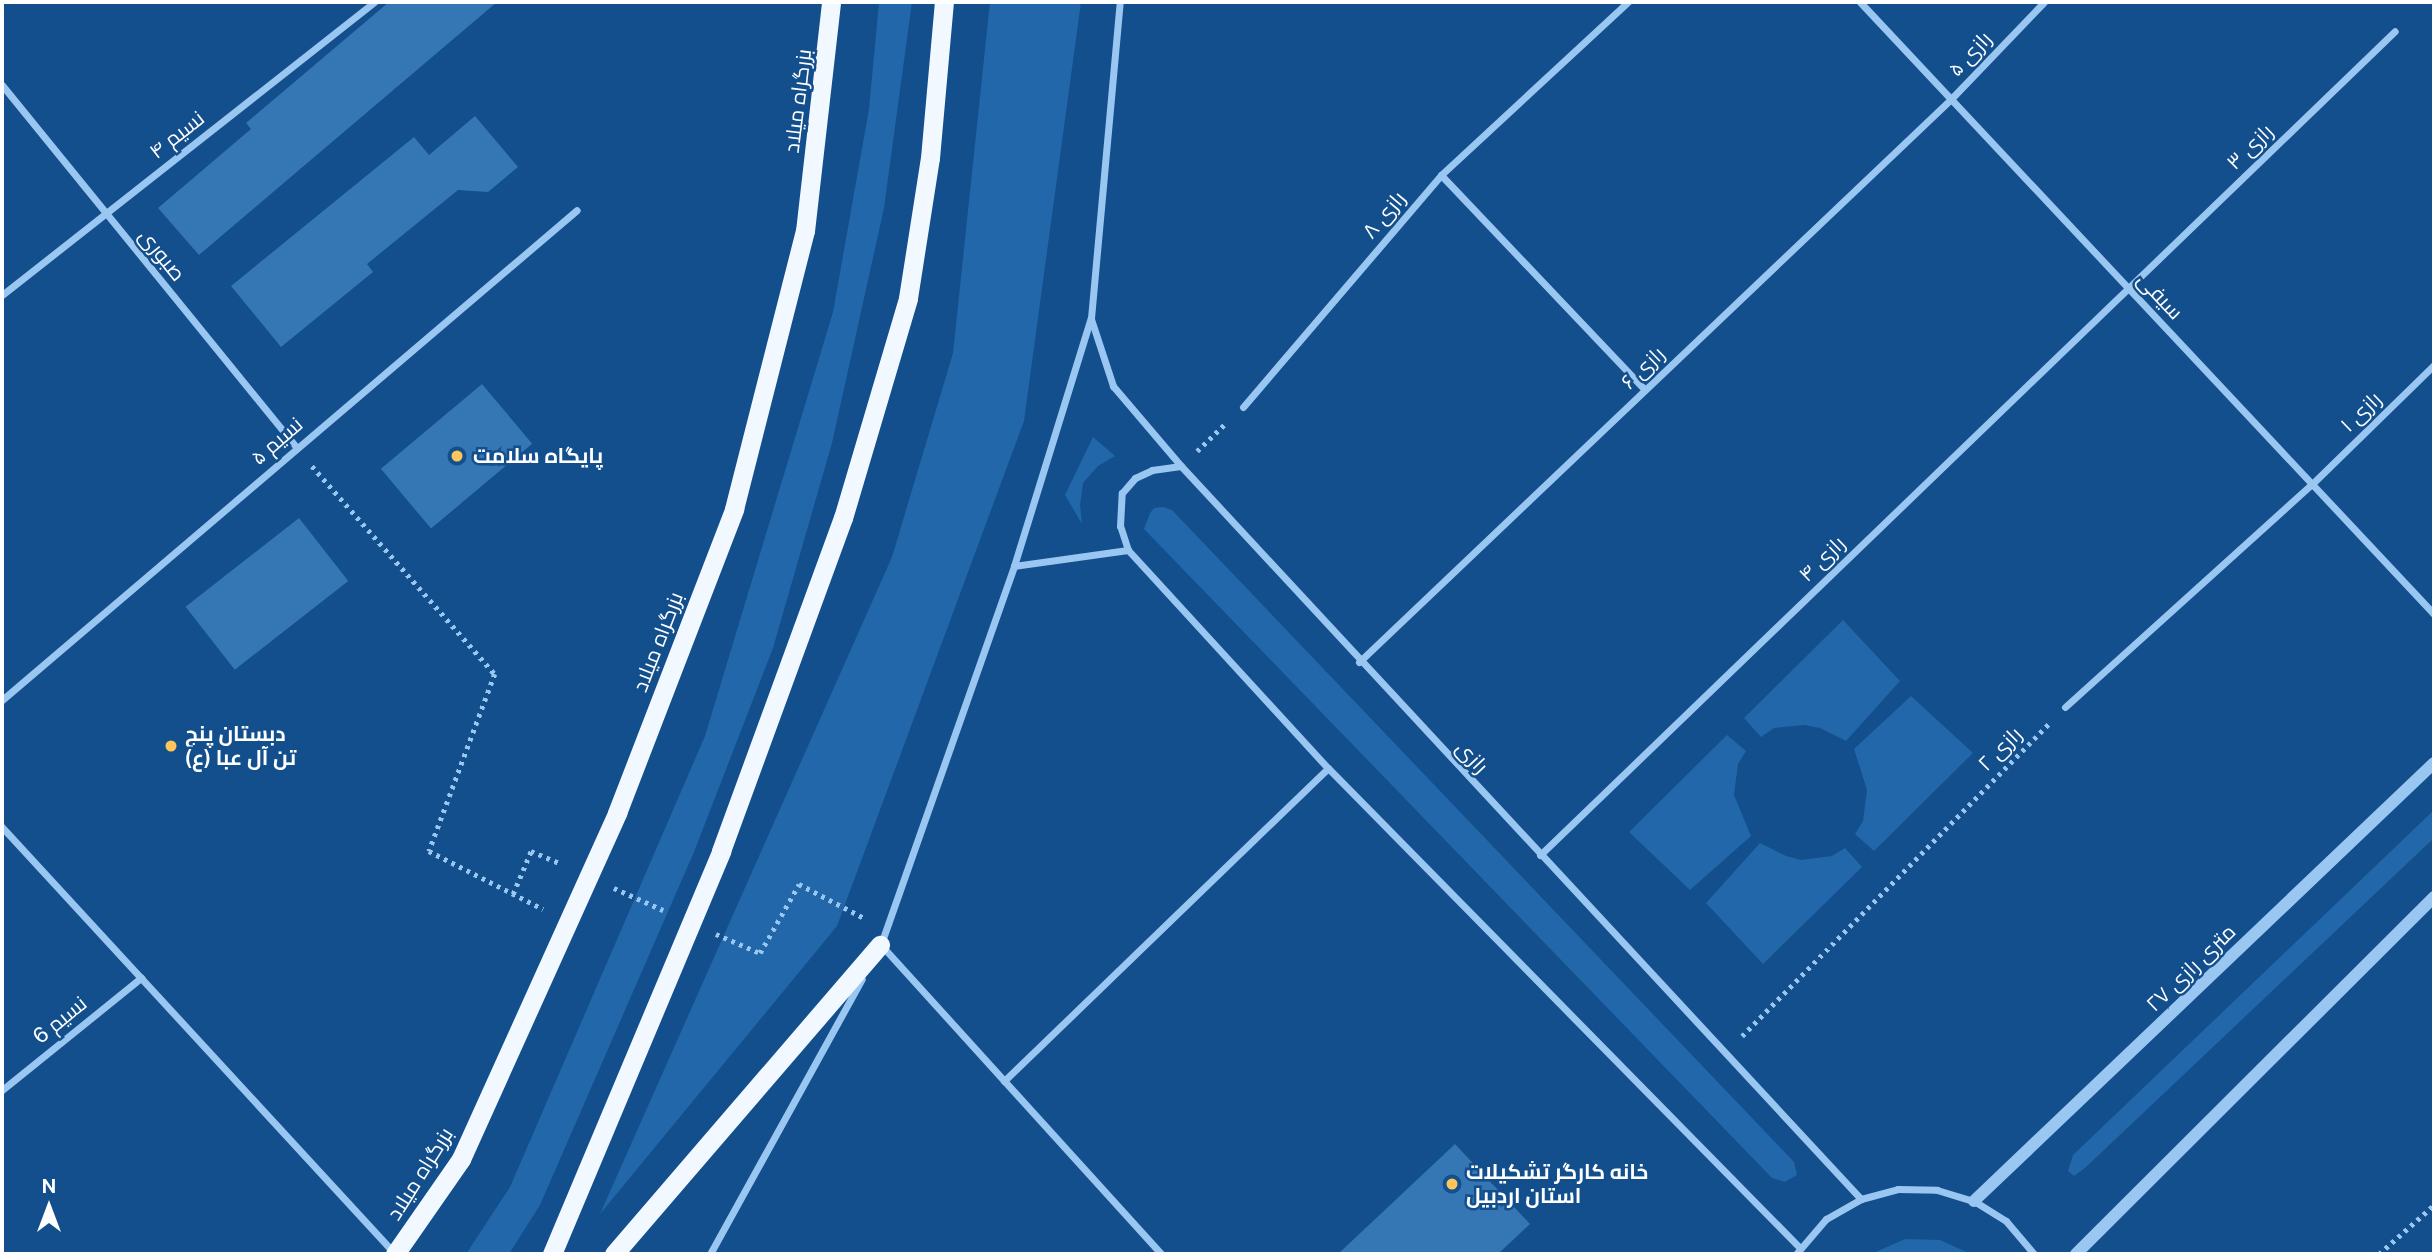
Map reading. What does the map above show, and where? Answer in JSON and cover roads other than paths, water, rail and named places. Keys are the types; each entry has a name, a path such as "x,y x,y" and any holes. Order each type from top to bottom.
{"highway":[{"name":"بزرگراه میلاد","path":"395,1254 461,1159 617,813 734,509 805,231 831,2"},
{"path":"552,1254 720,851 843,518 908,298 930,158 944,2"},
{"path":"614,1254 883,937"}],"street":[{"name":"نسیم ۴","path":"2,295 374,2"},
{"path":"710,1254 883,937 1014,566 1091,318 1119,2"},
{"name":"رازی ۸","path":"1243,407 1441,174 1628,2"},
{"name":"سیفی","path":"1860,2 2434,614"},
{"name":"رازی ۵","path":"1951,99 2044,2"},
{"name":"رازی ۳","path":"2128,288 2395,31"},
{"name":"صبوری","path":"2,85 296,447"},
{"name":"رازی ۶","path":"1359,662 1951,99"},
{"path":"1441,174 1645,390"},
{"name":"نسیم ۵","path":"2,700 577,210"},
{"name":"رازی ۴","path":"1540,855 2128,288"},
{"name":"رازی","path":"1091,318 1112,386 1181,466 1359,662 1861,1199"},
{"name":"رازی ۱","path":"2312,484 2434,365"},
{"path":"1181,466 1152,470 1135,478 1122,493 1120,526 1128,550 1328,768 1797,1251 1826,1219 1861,1199 1898,1189 1937,1189 1974,1201 2006,1221 2034,1254"},
{"path":"2065,707 2312,484"},
{"path":"1014,566 1128,550"},
{"name":"۲۷ متری رازی","path":"1974,1201 2434,763"},
{"path":"1004,1081 1328,768"},
{"path":"2,827 395,1254"},
{"path":"2076,1254 2434,897"},
{"path":"883,937 1004,1081 1161,1254"},
{"name":"نسیم 6","path":"2,1090 141,978"}],"place":[{"name":"پایگاه سلامت","path":"457,456"},
{"name":"دبستان پنج تن آل عبا (ع)","path":"171,746"},
{"name":"خانه کارگر تشکیلات استان اردبیل","path":"1452,1184"}]}
